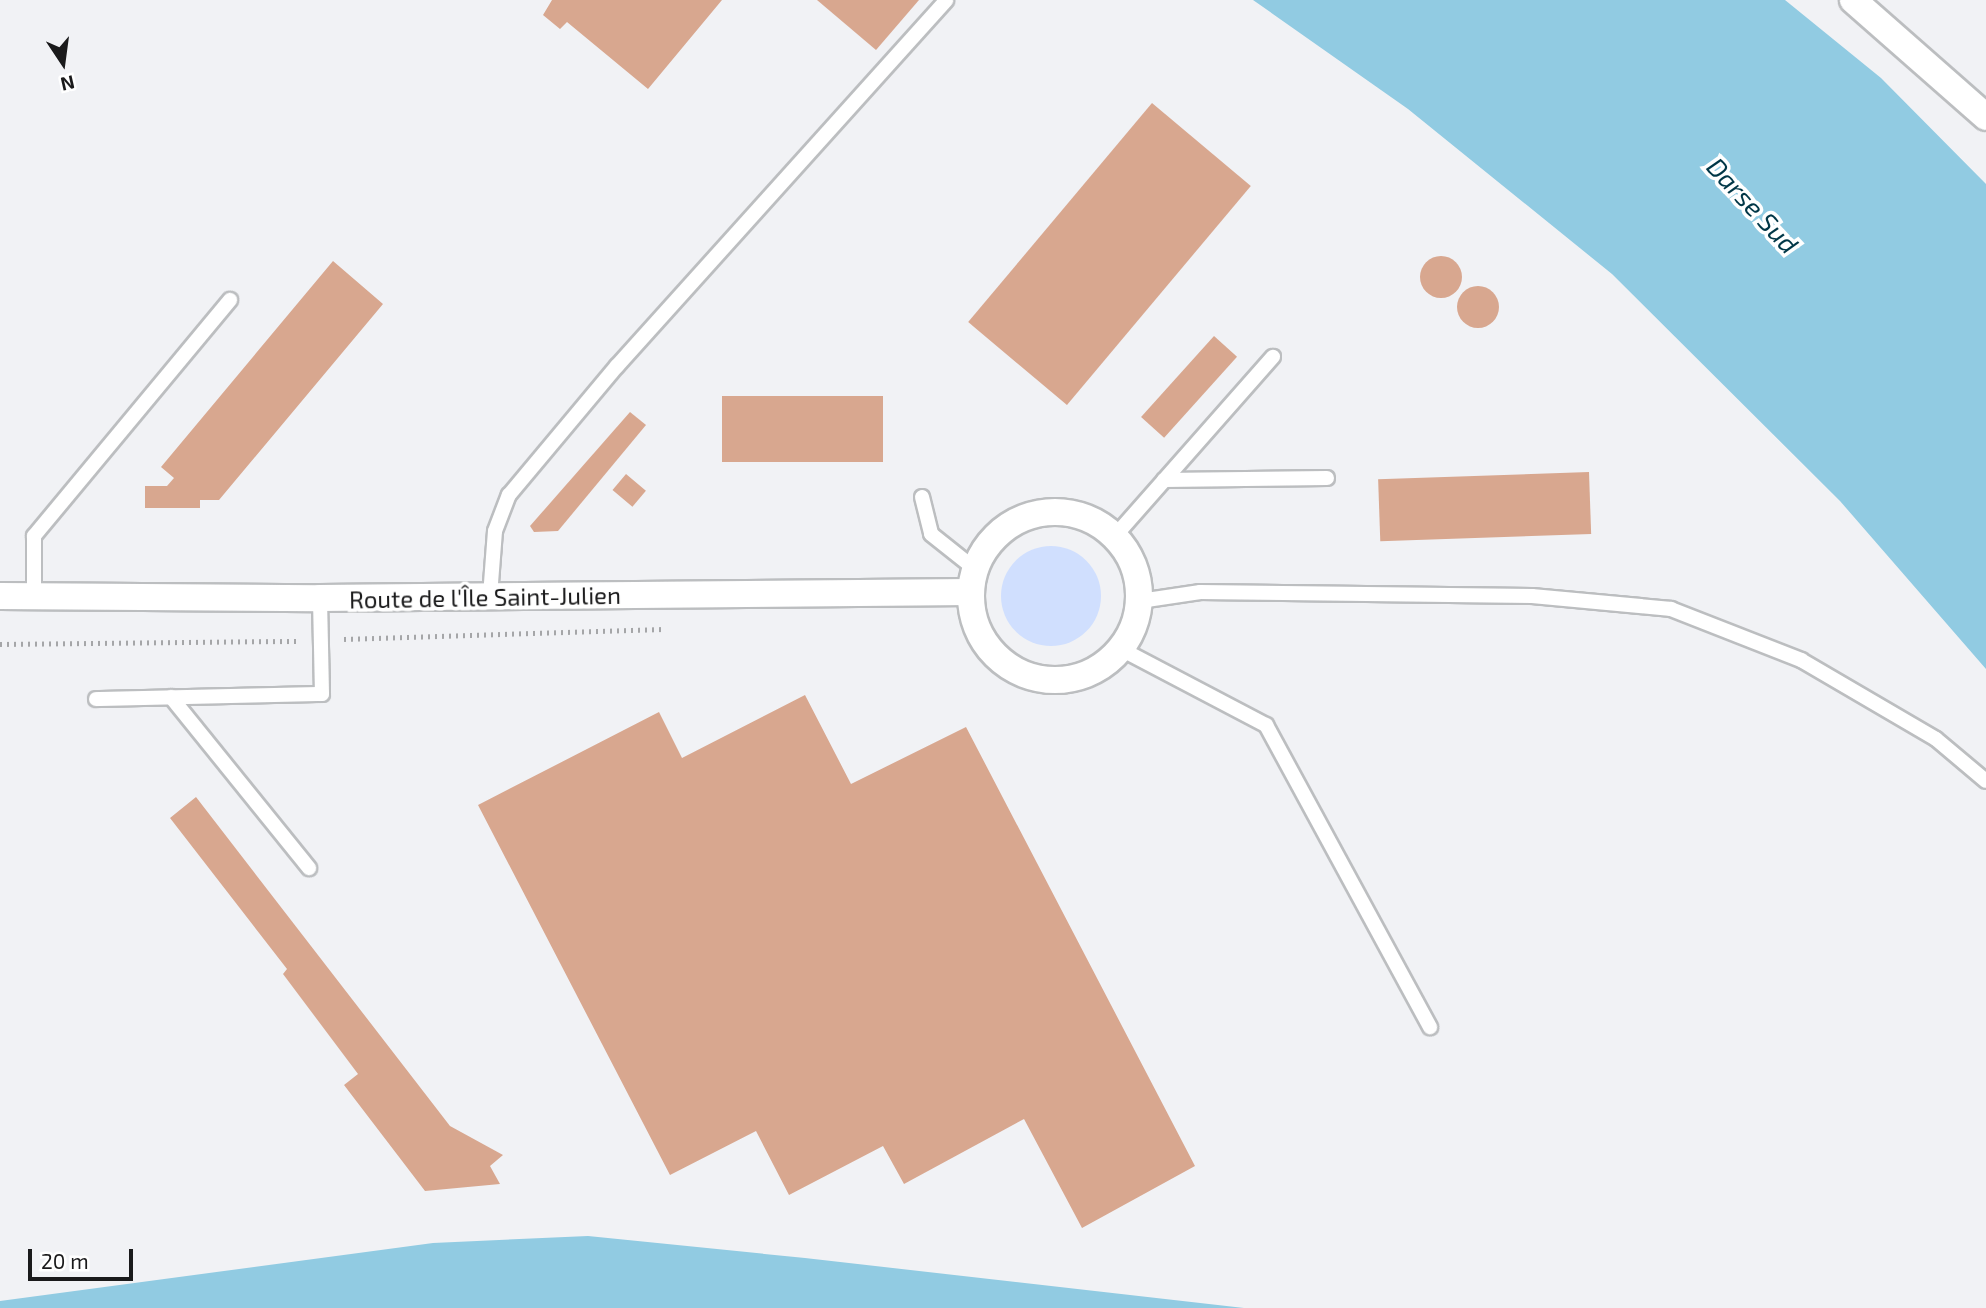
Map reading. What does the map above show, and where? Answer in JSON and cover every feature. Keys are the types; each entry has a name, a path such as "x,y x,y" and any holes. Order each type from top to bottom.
{"street":[{"path":"1853,0 1986,117"},
{"path":"1064,512 1092,520 1115,536 1129,554 1140,601 1135,626 1121,649 1102,667 1077,678 1051,681 1025,676 1002,662 984,643 973,618 972,581 988,544 1009,525 1035,513 1064,512"},
{"name":"Route de l'Île Saint-Julien","path":"0,596 490,596 972,581"}],"lane":[{"path":"490,596 495,531 509,495 617,366 946,0"},
{"path":"34,595 34,536 230,300"},
{"path":"1115,536 1273,357"},
{"path":"1164,480 1327,478"},
{"path":"922,497 931,534 972,581"},
{"path":"1140,601 1200,592 1532,596 1671,609 1801,660 1936,739 1986,781"},
{"path":"96,699 322,694 320,598"},
{"path":"1121,649 1266,725 1430,1027"},
{"path":"171,698 309,868"}],"path":[{"path":"0,644 321,640 668,629"}],"shaded area":[{"path":"1051,546 1070,549 1087,560 1098,577 1101,596 1098,615 1087,632 1070,643 1051,646 1032,643 1015,632 1004,615 1001,596 1004,577 1015,560 1032,549"}],"water":[{"name":"Darse Sud","path":"1253,0 1785,0 1881,78 1986,184 1986,669 1840,501 1612,274 1408,109"},
{"path":"588,1236 1244,1308 0,1308 0,1301 433,1243"}],"building":[{"path":"552,0 722,0 648,89 567,22 560,29 543,15"},
{"path":"817,0 919,0 876,50"},
{"path":"1152,103 1251,186 1067,405 968,322"},
{"path":"1441,256 1456,262 1462,277 1456,292 1441,298 1426,292 1420,277 1426,262"},
{"path":"333,261 383,304 219,500 200,500 200,508 145,508 145,486 167,486 174,478 161,467"},
{"path":"1478,286 1493,292 1499,307 1493,322 1478,328 1463,322 1457,307 1463,292"},
{"path":"1214,336 1237,357 1164,438 1141,417"},
{"path":"722,396 883,396 883,462 722,462"},
{"path":"630,412 646,425 558,531 534,532 530,526"},
{"path":"1589,472 1591,534 1380,541 1378,479"},
{"path":"626,474 646,491 632,507 613,490"},
{"path":"805,695 851,784 966,727 1195,1166 1082,1228 1024,1119 904,1184 883,1146 789,1195 756,1131 670,1175 478,805 659,712 682,758"},
{"path":"196,797 450,1126 503,1155 490,1166 500,1184 425,1191 344,1085 358,1074 283,974 287,969 170,818"}]}
